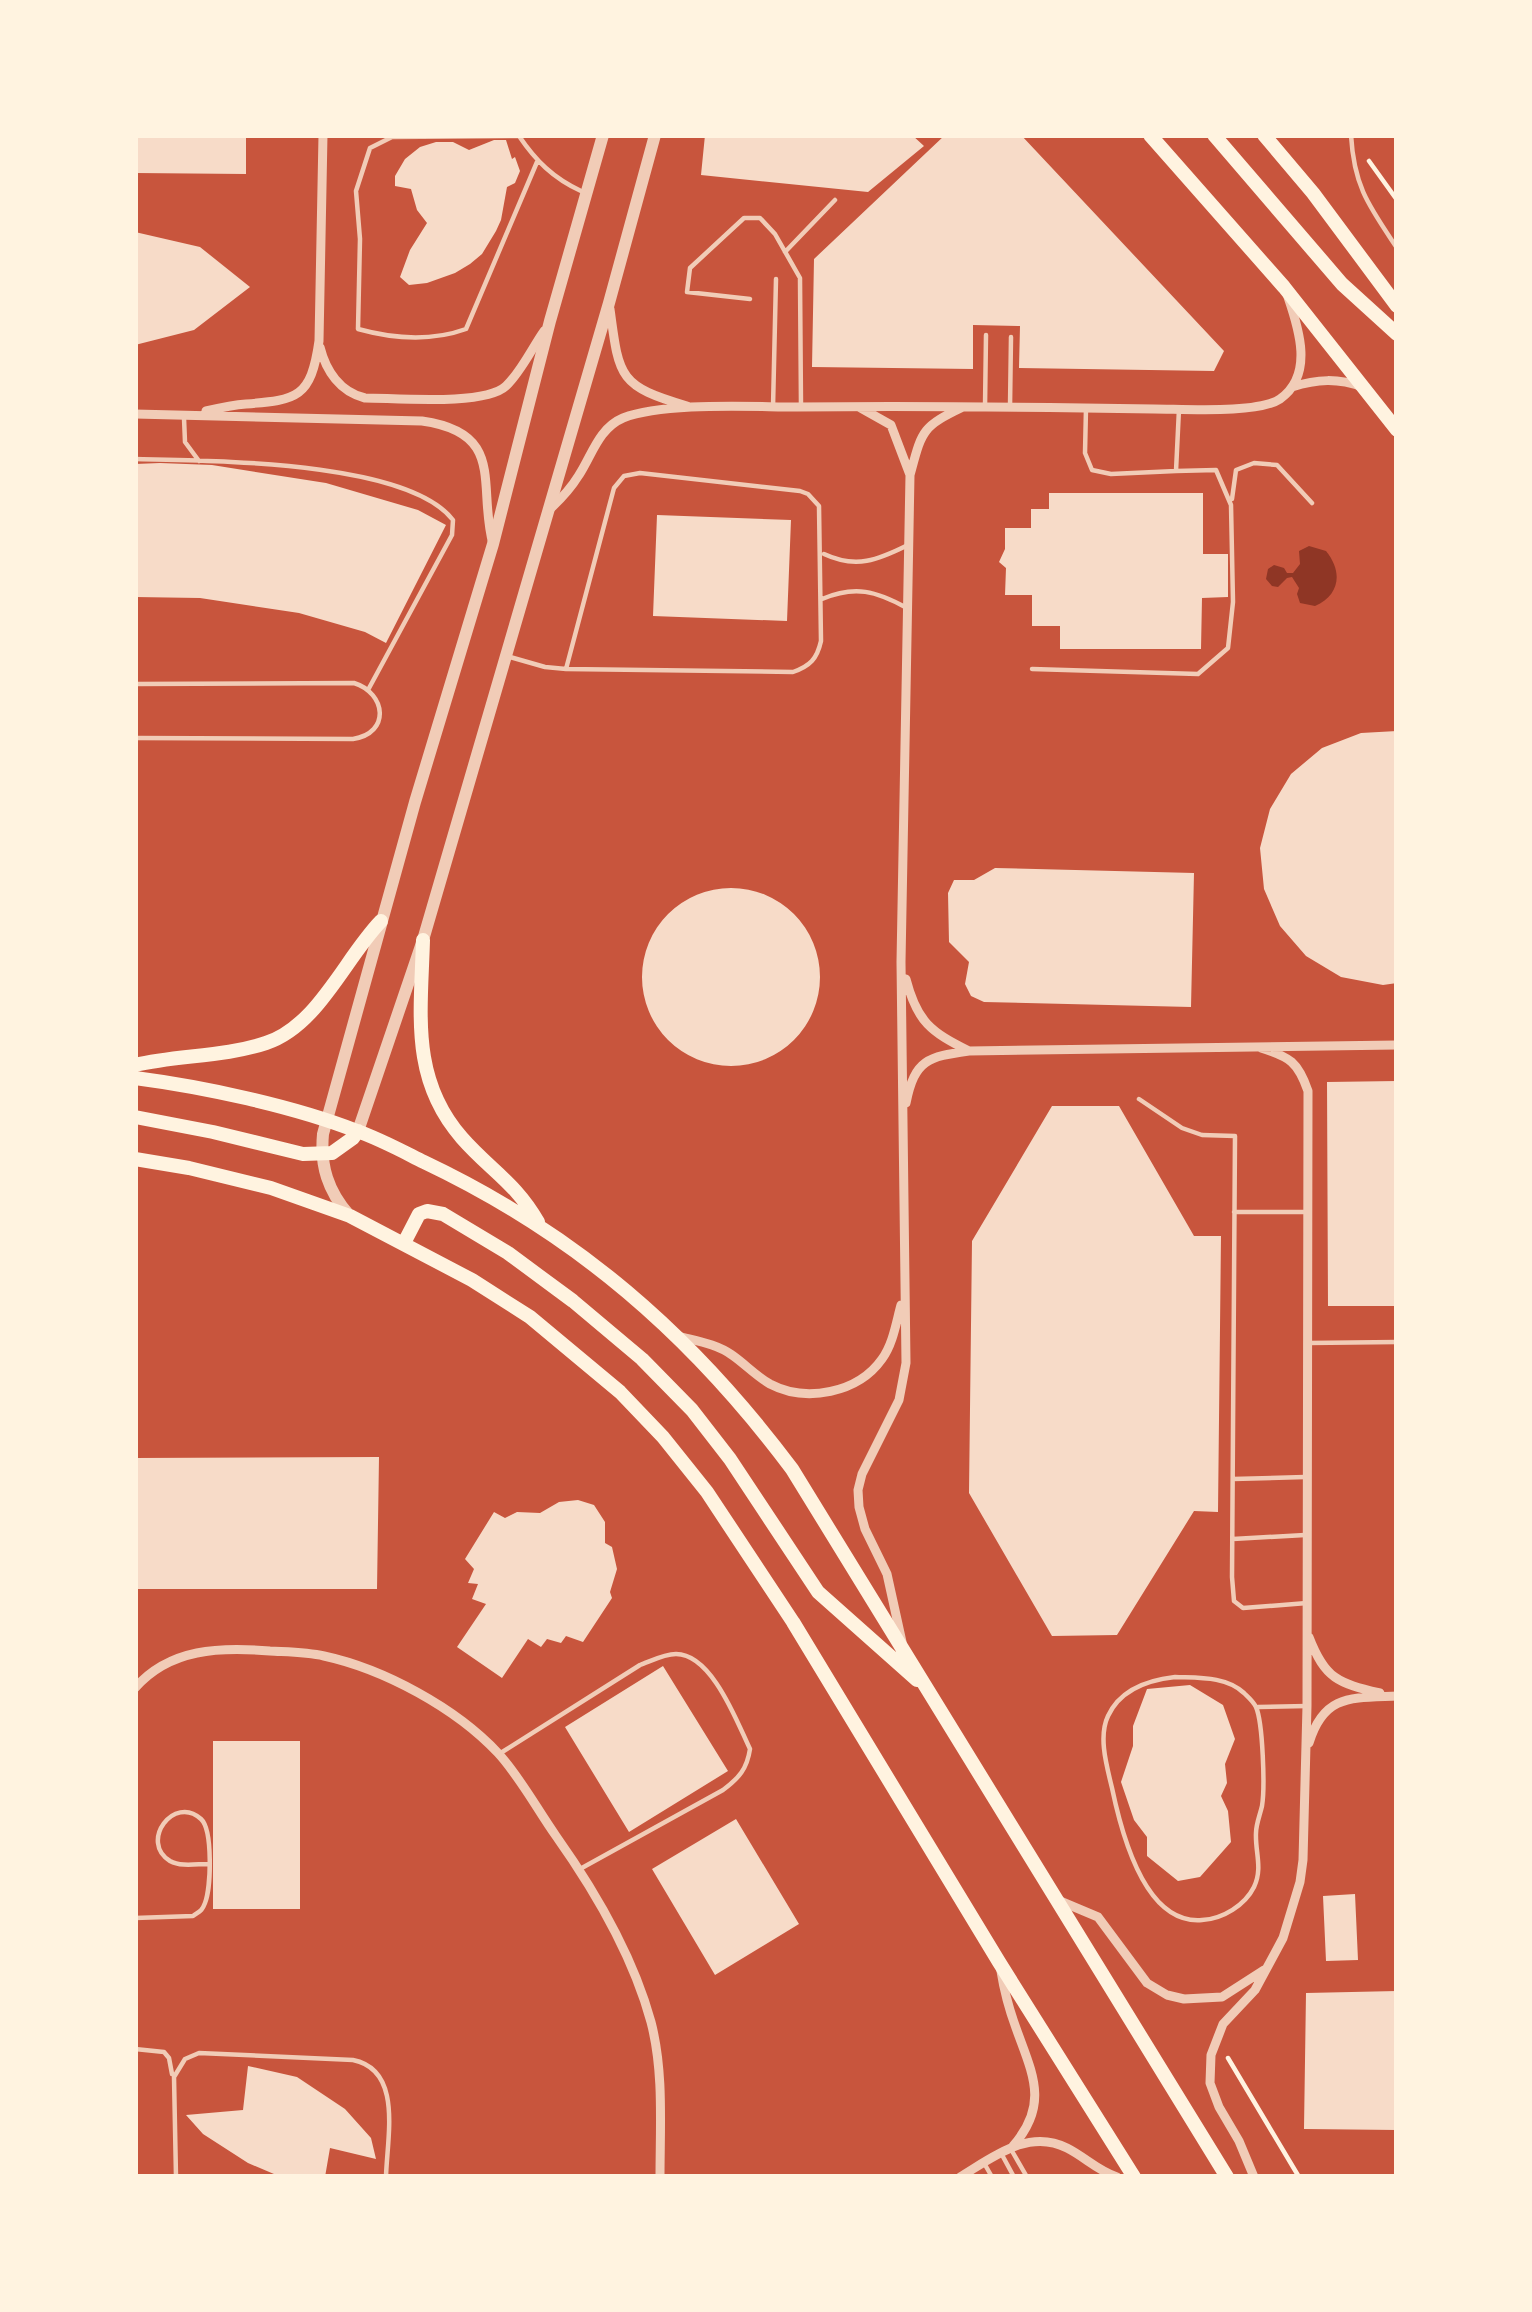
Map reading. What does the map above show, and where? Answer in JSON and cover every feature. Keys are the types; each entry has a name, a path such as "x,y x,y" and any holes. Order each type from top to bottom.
{"main road":[{"path":"1150,135 1284,286 1397,430"},
{"path":"1214,135 1342,284 1397,334"},
{"path":"1264,135 1397,306"},
{"path":"135,1066 231,1052 278,1038 310,1012 381,921"},
{"path":"424,940 420,1023 431,1092 464,1140 526,1201 540,1227"},
{"path":"135,1078 207,1090 326,1121 459,1178 593,1262 678,1336 792,1469 1227,2177"},
{"path":"135,1118 321,1155 341,1148 358,1131"},
{"path":"135,1159 271,1188 350,1216 472,1280 530,1317 620,1392 664,1437 707,1492 793,1622 1134,2177"},
{"path":"404,1243 418,1214 443,1214 508,1253 642,1359 692,1409 730,1459 818,1592 929,1691"}],"street":[{"path":"187,414 290,399 310,378 319,341 322,135"},
{"path":"350,1216 329,1186 321,1155 326,1121 493,544 603,135"},
{"path":"358,1131 424,940 655,135"},
{"path":"548,511 581,472 603,433 621,419 692,408 1266,406 1282,398 1300,371 1294,315 1284,286"},
{"path":"609,303 625,375 648,394 692,408"},
{"path":"319,341 332,375 353,395 473,398 508,385 550,321"},
{"path":"1292,387 1328,380 1364,388"},
{"path":"855,406 891,425 910,475"},
{"path":"904,1650 887,1574 865,1529 858,1490 899,1400 906,1363 901,962 910,475 926,428 963,406"},
{"path":"135,413 422,422 453,428 479,451 493,544"},
{"path":"901,962 919,1016 944,1039 969,1051"},
{"path":"902,1126 910,1085 923,1062 969,1051 1397,1045"},
{"path":"1255,2177 1210,2083 1211,2055 1223,2024 1269,1967 1300,1882 1307,1706 1308,1090 1300,1069 1289,1058 1261,1048"},
{"path":"678,1336 722,1349 783,1390 824,1393 859,1381 880,1361 904,1294"},
{"path":"1307,1632 1329,1674 1348,1686 1394,1696"},
{"path":"136,1684 159,1666 197,1652 249,1649 326,1657 377,1672 412,1690 462,1722 499,1754 580,1869 630,1967 650,2020 659,2065 660,2177"},
{"path":"1306,1754 1316,1720 1326,1708 1394,1696"},
{"path":"1058,1900 1098,1917 1147,1983 1167,1994 1184,1999 1222,1997 1269,1967"},
{"path":"999,1962 1035,2084 1031,2119 1008,2149"},
{"path":"960,2177 1008,2149 1034,2141 1069,2149 1118,2177"}],"lane":[{"path":"1351,135 1359,186 1397,248"},
{"path":"537,161 466,329 445,337 390,338 358,329 356,191 370,148 392,137 519,136 537,161 562,182 586,193"},
{"path":"785,252 835,200"},
{"path":"750,299 687,292 690,268 744,218 760,218 775,234 800,278 801,407"},
{"path":"772,407 776,279"},
{"path":"985,406 986,334"},
{"path":"1010,407 1011,337"},
{"path":"1086,408 1085,453 1092,470 1111,474 1216,470 1232,505"},
{"path":"1176,471 1179,409"},
{"path":"187,414 184,442 199,461"},
{"path":"135,460 339,471 444,508 453,520 452,536 368,690"},
{"path":"1032,669 1198,674 1228,648 1236,470 1254,463 1277,465 1312,503"},
{"path":"506,656 566,669 793,672 813,662 819,652 819,506 808,494 640,473 624,476 614,488 566,669"},
{"path":"821,553 864,563 908,545"},
{"path":"822,599 858,589 907,608"},
{"path":"135,684 354,683 368,690 377,704 378,726 363,738 135,738"},
{"path":"1139,1100 1202,1136 1235,1136 1234,1601 1243,1608 1307,1603"},
{"path":"1234,1212 1308,1212"},
{"path":"1308,1343 1397,1342"},
{"path":"1233,1479 1307,1477"},
{"path":"1232,1539 1307,1534"},
{"path":"499,1754 640,1665 659,1658 689,1656 716,1681 751,1748 740,1778 580,1869"},
{"path":"1256,1707 1264,1776 1254,1887 1231,1911 1200,1921 1184,1919 1167,1910 1149,1888 1123,1837 1106,1758 1109,1712 1130,1690 1155,1679 1175,1677 1228,1682 1256,1707 1307,1706"},
{"path":"135,1918 185,1918 200,1912 207,1896 209,1839 205,1823 191,1814 169,1817 158,1836 165,1856 178,1864 208,1864"},
{"path":"135,2049 164,2052 170,2060 176,2177"},
{"path":"173,2078 185,2059 199,2053 353,2060 369,2065 381,2075 387,2090 386,2177"},
{"path":"1008,2149 1015,2177"},
{"path":"1008,2149 1027,2177"},
{"path":"984,2163 992,2177"}],"path":[{"path":"1365,154 1397,200"},
{"path":"1216,2037 1299,2177"}],"shaded area":[{"path":"1309,546 1326,551 1337,575 1330,596 1315,606 1300,603 1292,577 1278,587 1266,579 1274,565 1293,573 1300,564 1299,551"}],"building":[{"path":"135,135 246,135 246,174 135,173"},
{"path":"705,135 912,135 924,146 868,192 701,175"},
{"path":"945,135 1021,135 1224,351 1214,371 1019,368 1020,326 973,325 973,369 812,367 814,259"},
{"path":"506,140 520,171 515,183 507,187 496,231 470,264 427,283 409,285 400,277 427,223 411,189 395,186 395,176 420,147 453,142 469,150"},
{"path":"135,232 200,247 250,287 194,330 135,345"},
{"path":"135,464 212,465 326,483 418,510 446,525 386,643 299,613 200,598 135,597"},
{"path":"1049,493 1203,493 1203,554 1228,554 1228,597 1202,598 1201,649 1060,649 1060,626 1032,626 1032,595 1005,595 1006,568 999,562 1005,549 1005,528 1031,528 1031,509 1049,509"},
{"path":"657,515 791,520 787,621 653,616"},
{"path":"1397,731 1397,983 1383,985 1341,977 1306,956 1280,926 1264,889 1260,848 1270,809 1291,774 1322,748 1361,733"},
{"path":"995,868 1194,873 1191,1007 984,1002 971,996 965,984 969,962 949,942 948,893 954,880 974,880"},
{"path":"731,888 765,895 794,914 813,943 820,977 813,1011 794,1040 765,1059 731,1066 697,1059 668,1040 649,1011 642,977 649,943 668,914 697,895"},
{"path":"1397,1081 1397,1306 1328,1306 1327,1082"},
{"path":"1052,1106 1119,1106 1194,1236 1221,1236 1218,1512 1194,1511 1117,1635 1052,1636 969,1493 972,1241"},
{"path":"379,1457 377,1589 135,1589 135,1458"},
{"path":"578,1500 594,1505 605,1522 605,1543 612,1547 617,1569 612,1598 583,1642 566,1636 561,1643 547,1639 541,1647 528,1639 502,1678 457,1647 486,1604 472,1599 478,1584 468,1583 474,1569 465,1559 494,1512 505,1518 517,1512 540,1513 559,1502"},
{"path":"663,1666 728,1771 629,1832 565,1727"},
{"path":"1190,1685 1223,1705 1235,1739 1225,1764 1227,1783 1221,1796 1228,1811 1231,1842 1200,1877 1178,1881 1147,1856 1147,1837 1134,1820 1121,1782 1147,1689"},
{"path":"213,1741 300,1741 300,1909 213,1909"},
{"path":"736,1819 799,1924 715,1975 652,1869"},
{"path":"1355,1894 1358,1960 1326,1961 1323,1896"},
{"path":"1397,1991 1397,2130 1304,2129 1306,1993"},
{"path":"248,2066 297,2077 345,2109 371,2138 376,2159 330,2148 325,2177 281,2177 248,2163 203,2134 186,2115 243,2110"}]}
